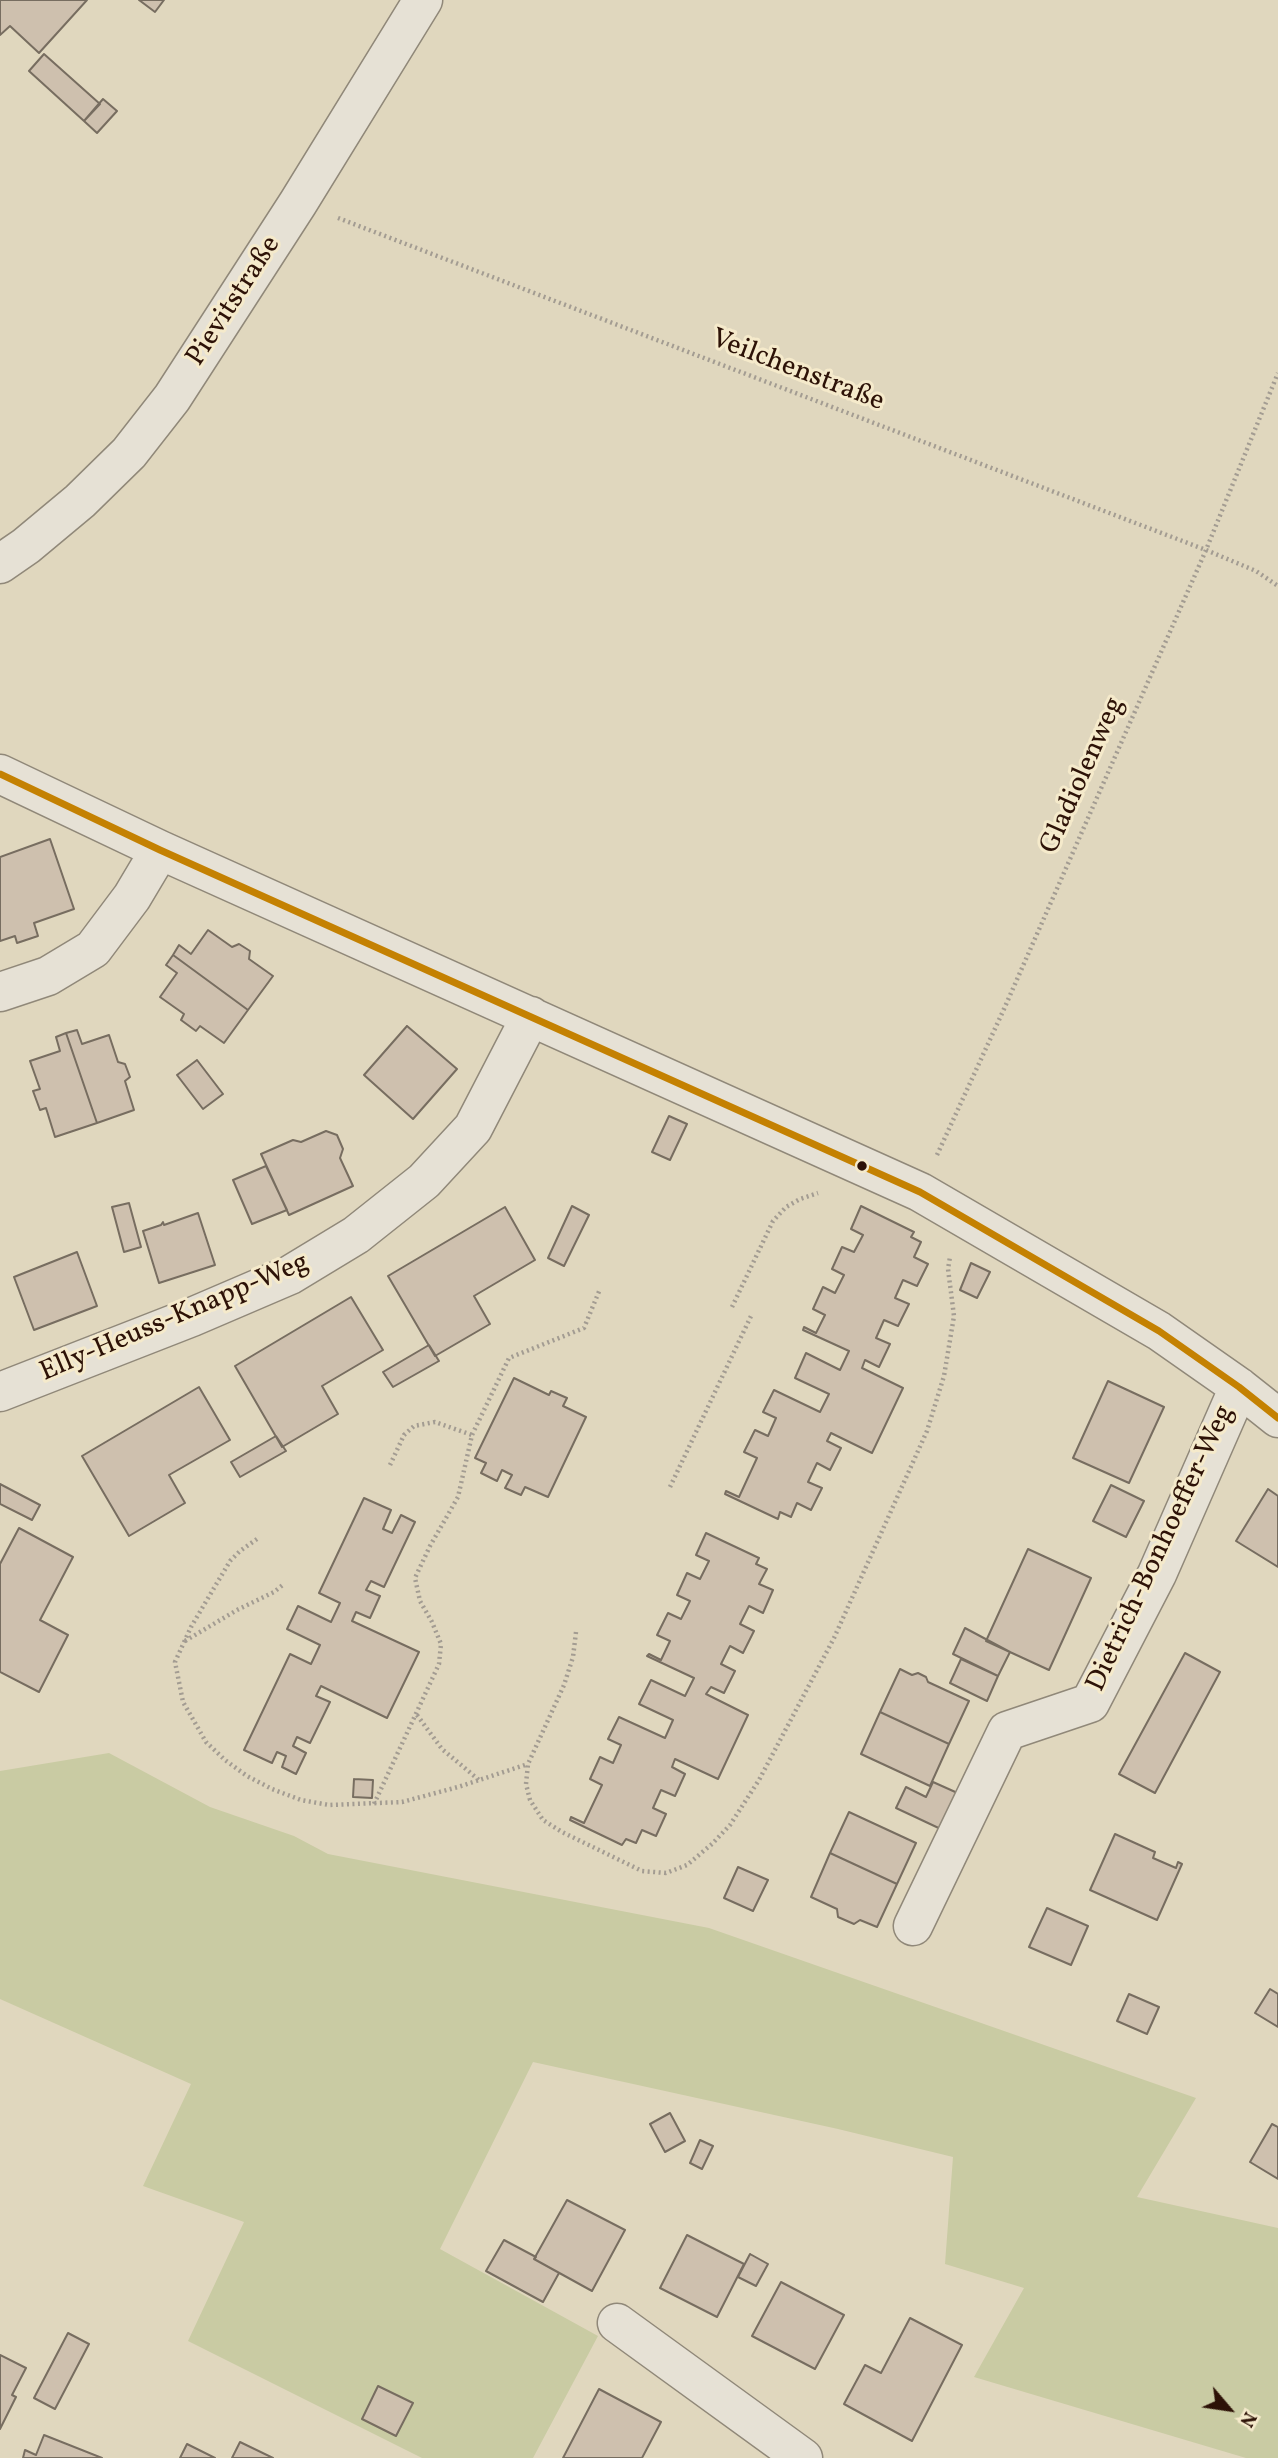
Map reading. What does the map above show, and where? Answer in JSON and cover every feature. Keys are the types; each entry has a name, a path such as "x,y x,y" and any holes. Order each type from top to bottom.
{"street":[{"name":"Pievitstraße","path":"0,564 26,547 80,501 129,453 172,398 298,203 423,0"},
{"path":"0,774 160,850 920,1192 1159,1331 1278,1418"},
{"path":"0,992 48,976 93,949 132,897 160,850"},
{"name":"Elly-Heuss-Knapp-Weg","path":"0,1392 192,1317 290,1275 356,1235 424,1181 473,1128 531,1016"},
{"name":"Dietrich-Bonhoeffer-Weg","path":"913,1926 1007,1731 1090,1703 1157,1574 1239,1387"},
{"path":"617,2323 803,2458"}],"path":[{"name":"Veilchenstraße","path":"298,203 1206,551 1256,571 1278,586"},
{"name":"Gladiolenweg","path":"920,1192 1004,1009 1206,551 1278,373"},
{"path":"732,1307 773,1221 786,1207 800,1199 816,1193 826,1193"},
{"path":"576,1632 573,1657 564,1685 528,1764 526,1784 530,1800 543,1820 642,1871 666,1873 687,1865 730,1825 759,1780 834,1638 928,1431 944,1376 954,1316 948,1269 950,1256"},
{"path":"374,1804 439,1664 441,1644 419,1601 415,1578 458,1497 472,1435 509,1359 584,1328 600,1289"},
{"path":"670,1487 751,1317"},
{"path":"390,1465 404,1435 414,1426 435,1422 472,1435"},
{"path":"257,1539 240,1550 230,1561 213,1587 174,1662 183,1702 206,1742 225,1760 272,1789 301,1800 329,1805 402,1802 528,1764"},
{"path":"184,1642 284,1584"},
{"path":"416,1715 442,1749 479,1780"}],"green space":[{"path":"109,1753 210,1807 294,1836 328,1854 709,1928 1196,2098 1137,2197 1278,2228 1278,2458 1246,2458 974,2377 1024,2288 945,2264 953,2157 533,2062 440,2249 598,2336 533,2458 422,2458 188,2341 244,2222 143,2186 191,2084 0,1999 0,1771"}],"building":[{"path":"0,0 87,0 39,53 10,26 0,35"},
{"path":"139,0 164,0 155,12"},
{"path":"44,54 100,104 84,121 29,71"},
{"path":"103,99 117,111 97,133 84,121"},
{"path":"50,839 74,909 34,923 38,936 17,943 15,936 0,941 0,857"},
{"path":"208,930 232,947 239,944 250,951 249,959 273,976 248,1010 173,955 179,945 191,954"},
{"path":"173,955 248,1010 224,1043 200,1026 196,1031 181,1020 184,1014 160,997 177,973 166,965"},
{"path":"407,1026 457,1069 413,1119 364,1075"},
{"path":"77,1030 82,1044 109,1035 118,1062 125,1064 130,1077 125,1081 134,1110 97,1123 66,1033"},
{"path":"66,1033 97,1123 55,1137 46,1108 40,1110 33,1091 40,1089 30,1061 60,1051 56,1037"},
{"path":"197,1060 223,1094 203,1109 177,1075"},
{"path":"669,1116 687,1124 670,1160 652,1152"},
{"path":"326,1131 337,1135 343,1149 340,1158 353,1186 289,1215 261,1154 293,1140 301,1142"},
{"path":"266,1166 287,1210 252,1224 233,1180"},
{"path":"129,1203 141,1247 124,1252 112,1207"},
{"path":"572,1206 589,1215 564,1266 548,1258"},
{"path":"861,1206 914,1232 911,1237 921,1242 914,1257 928,1264 917,1286 903,1280 895,1298 909,1304 898,1326 884,1320 876,1338 890,1344 879,1367 865,1360 862,1368 903,1388 872,1453 831,1433 827,1441 841,1448 830,1470 817,1463 808,1482 822,1488 811,1510 797,1503 791,1517 780,1512 778,1519 725,1494 726,1491 739,1497 757,1458 744,1452 755,1430 768,1436 776,1418 763,1412 774,1390 820,1412 829,1394 795,1378 806,1353 840,1370 849,1351 803,1330 804,1327 816,1333 825,1315 813,1309 823,1287 835,1293 844,1275 832,1269 842,1247 854,1252 863,1235 851,1229"},
{"path":"505,1207 535,1260 474,1296 490,1324 435,1356 388,1276"},
{"path":"198,1213 215,1265 159,1283 143,1231 163,1222 164,1225"},
{"path":"77,1252 97,1306 34,1330 14,1277"},
{"path":"971,1263 990,1272 977,1298 960,1290"},
{"path":"351,1297 383,1350 322,1386 338,1414 282,1447 235,1366"},
{"path":"429,1345 439,1361 393,1387 383,1372"},
{"path":"514,1378 549,1395 551,1391 567,1398 563,1406 586,1417 548,1497 525,1487 521,1495 505,1488 512,1475 502,1470 497,1481 481,1473 486,1463 475,1458"},
{"path":"1108,1381 1164,1407 1129,1483 1073,1458"},
{"path":"199,1387 230,1440 169,1475 185,1503 129,1536 82,1456"},
{"path":"276,1436 286,1451 240,1477 231,1462"},
{"path":"0,1484 40,1505 32,1520 0,1504"},
{"path":"1111,1485 1144,1501 1126,1537 1093,1521"},
{"path":"1268,1489 1278,1496 1278,1567 1236,1541"},
{"path":"364,1498 391,1510 383,1529 392,1533 401,1515 415,1522 384,1587 371,1581 366,1590 380,1596 370,1618 356,1612 352,1621 419,1652 387,1718 321,1686 316,1696 330,1702 310,1743 297,1737 293,1746 306,1753 296,1774 282,1767 286,1756 277,1752 272,1763 244,1750 290,1654 311,1664 320,1645 287,1629 298,1606 331,1622 340,1603 319,1593"},
{"path":"19,1528 73,1557 40,1620 68,1635 39,1692 0,1672 0,1564"},
{"path":"706,1533 759,1558 756,1564 767,1569 759,1584 773,1590 763,1613 749,1606 740,1624 754,1631 743,1653 730,1646 721,1664 735,1671 724,1693 711,1687 706,1694 748,1715 718,1779 675,1759 672,1767 685,1774 675,1796 661,1790 653,1808 666,1814 656,1836 642,1830 636,1843 626,1839 622,1845 570,1820 571,1817 584,1823 602,1785 590,1779 600,1757 613,1763 621,1745 608,1739 619,1717 665,1738 673,1720 639,1704 651,1680 685,1696 694,1678 647,1656 649,1654 661,1660 670,1641 657,1635 668,1613 681,1619 690,1601 677,1595 687,1573 700,1579 709,1561 696,1555"},
{"path":"1028,1549 1091,1578 1049,1670 986,1641"},
{"path":"965,1628 1010,1652 998,1676 953,1654"},
{"path":"1185,1653 1220,1672 1155,1793 1119,1774"},
{"path":"961,1659 998,1676 987,1701 950,1683"},
{"path":"900,1669 912,1675 918,1673 926,1677 928,1682 969,1701 949,1744 880,1712"},
{"path":"880,1712 949,1744 930,1786 861,1754"},
{"path":"354,1779 373,1780 372,1798 353,1797"},
{"path":"933,1782 962,1795 945,1831 896,1808 906,1787 926,1797"},
{"path":"849,1812 916,1843 897,1884 830,1853"},
{"path":"1115,1834 1155,1852 1153,1858 1176,1868 1178,1862 1182,1864 1157,1920 1090,1890"},
{"path":"830,1853 897,1884 877,1927 860,1920 854,1924 838,1917 837,1909 811,1897"},
{"path":"738,1867 768,1880 753,1911 724,1898"},
{"path":"1047,1908 1088,1926 1071,1965 1029,1947"},
{"path":"1270,1989 1278,1994 1278,2027 1255,2013"},
{"path":"1129,1994 1159,2007 1147,2034 1117,2021"},
{"path":"670,2113 685,2141 665,2152 650,2124"},
{"path":"1272,2124 1278,2127 1278,2179 1250,2162"},
{"path":"700,2140 713,2146 702,2169 690,2163"},
{"path":"567,2200 625,2230 592,2291 534,2259"},
{"path":"687,2235 744,2264 717,2317 660,2288"},
{"path":"504,2240 559,2273 543,2302 486,2271"},
{"path":"750,2254 768,2264 756,2286 738,2277"},
{"path":"781,2282 844,2315 815,2369 752,2336"},
{"path":"910,2318 962,2345 912,2441 844,2404 865,2365 881,2373"},
{"path":"68,2333 89,2344 55,2409 34,2398"},
{"path":"0,2355 26,2368 12,2395 16,2397 0,2429"},
{"path":"378,2386 413,2403 396,2436 362,2419"},
{"path":"599,2389 661,2422 642,2458 563,2458"},
{"path":"44,2435 102,2458 23,2458 25,2450 36,2455"},
{"path":"240,2442 273,2458 232,2458"},
{"path":"187,2444 215,2458 180,2458"}],"transit line":[{"path":"0,774 160,850 920,1192 1159,1331 1278,1418"}]}
